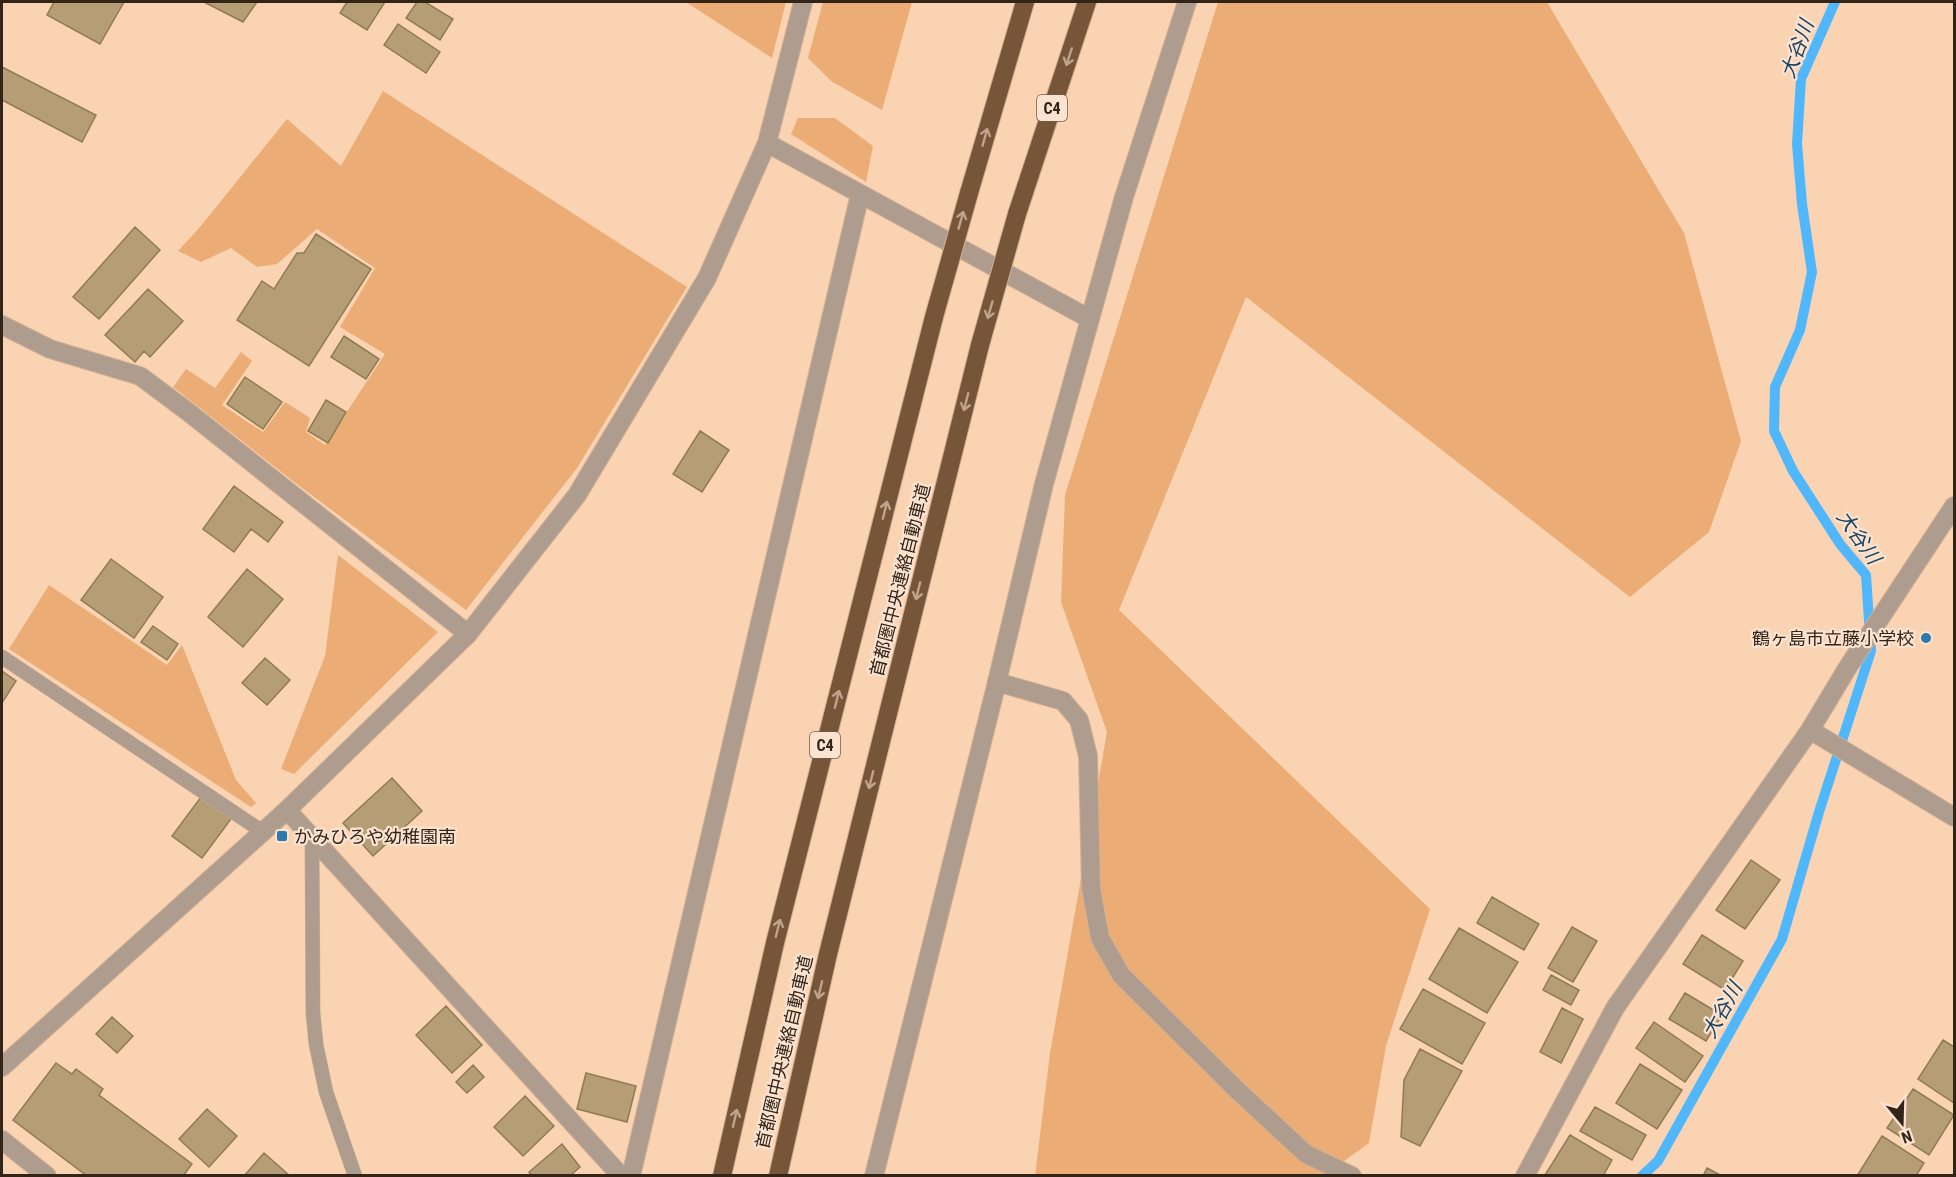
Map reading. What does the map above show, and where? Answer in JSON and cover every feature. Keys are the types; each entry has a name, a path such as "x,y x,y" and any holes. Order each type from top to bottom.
{"highway":[{"name":"首都圏中央連絡自動車道","path":"722,1176 777,932 934,317 1026,2"},
{"name":"首都圏中央連絡自動車道","path":"778,1176 828,954 980,345 1017,214 1088,2"}],"street":[{"path":"2,1067 287,810 468,634 577,495 707,278 767,143 803,2"},
{"path":"874,1176 1044,484 1124,197 1187,2"},
{"path":"767,143 1090,319"},
{"path":"631,1176 860,194"},
{"path":"2,325 50,349 140,376 468,634"},
{"path":"1525,1176 1615,1008 1810,730 1848,667 1954,506"},
{"path":"997,682 1063,701 1079,720 1088,756 1091,888 1100,938 1122,975 1306,1154 1352,1176"},
{"path":"1810,730 1954,817"},
{"path":"287,810 621,1176"},
{"path":"2,1140 47,1176"}],"lane":[{"path":"2,657 263,832"},
{"path":"312,838 313,1012 316,1044 326,1092 355,1176"}],"shaded area":[{"path":"686,2 786,2 772,58"},
{"path":"823,2 912,2 882,110 831,81 808,58"},
{"path":"1218,2 1547,2 1684,233 1741,441 1709,532 1630,597 1246,297 1119,610 1430,909 1386,1046 1369,1143 1325,1175 1035,1176 1050,1053 1107,732 1061,602 1065,495"},
{"path":"383,91 687,287 577,468 466,610 298,485 173,387 186,369 215,388 241,352 252,361 222,405 263,432 285,402 310,418 306,432 325,445 385,354 340,327 375,268 317,229 277,264 257,267 231,248 201,262 178,251 287,119 341,166"},
{"path":"798,118 835,118 873,146 866,182 791,134"},
{"path":"338,555 438,632 294,774 281,769 325,656"},
{"path":"49,585 167,665 182,645 236,780 256,803 251,807 9,649"}],"building":[{"path":"54,2 124,2 100,44 47,15"},
{"path":"204,2 257,2 243,22"},
{"path":"347,2 385,2 367,30 340,13"},
{"path":"417,2 425,2 453,19 440,40 406,18"},
{"path":"398,24 440,52 426,73 384,45"},
{"path":"2,67 96,115 82,142 2,100"},
{"path":"135,227 160,250 99,319 73,297"},
{"path":"316,234 371,269 309,366 237,320 262,281 274,289 297,253 304,253"},
{"path":"148,289 183,321 150,357 144,351 135,362 105,335"},
{"path":"344,336 379,359 366,379 331,357"},
{"path":"245,377 282,402 263,429 227,404"},
{"path":"326,400 346,412 328,443 308,431"},
{"path":"700,431 729,450 702,492 673,474"},
{"path":"234,486 283,522 268,542 251,529 234,552 203,529"},
{"path":"111,559 163,597 134,638 81,600"},
{"path":"247,569 283,599 243,647 208,617"},
{"path":"153,626 178,644 167,660 141,642"},
{"path":"265,658 290,680 267,705 242,683"},
{"path":"2,671 16,681 2,703"},
{"path":"392,778 422,811 373,856 343,823"},
{"path":"201,797 231,819 202,858 172,836"},
{"path":"1751,860 1780,880 1745,929 1716,910"},
{"path":"1492,897 1539,924 1524,950 1477,923"},
{"path":"1572,927 1597,941 1573,982 1548,968"},
{"path":"1459,928 1518,962 1487,1013 1429,979"},
{"path":"1702,935 1743,961 1725,990 1683,964"},
{"path":"1551,975 1579,990 1571,1005 1543,990"},
{"path":"1423,989 1485,1023 1462,1064 1400,1029"},
{"path":"1685,993 1722,1015 1706,1041 1669,1019"},
{"path":"446,1006 482,1045 452,1073 416,1035"},
{"path":"1562,1008 1583,1019 1561,1063 1540,1052"},
{"path":"112,1017 133,1036 117,1053 96,1034"},
{"path":"1654,1022 1703,1056 1685,1082 1636,1048"},
{"path":"1943,1040 1954,1047 1954,1103 1918,1079"},
{"path":"1420,1049 1462,1071 1420,1146 1401,1137 1404,1080"},
{"path":"56,1063 72,1074 76,1069 103,1089 99,1095 192,1164 183,1176 87,1176 13,1120"},
{"path":"1640,1064 1682,1090 1657,1129 1616,1103"},
{"path":"473,1065 484,1077 467,1093 456,1082"},
{"path":"586,1073 636,1086 627,1122 577,1109"},
{"path":"1913,1089 1954,1115 1929,1155 1887,1128"},
{"path":"525,1096 554,1126 523,1156 494,1127"},
{"path":"1595,1107 1646,1135 1632,1160 1580,1131"},
{"path":"207,1109 237,1136 209,1167 179,1139"},
{"path":"1570,1135 1612,1160 1603,1176 1545,1175"},
{"path":"1882,1136 1924,1163 1916,1176 1857,1176"},
{"path":"562,1144 580,1167 570,1176 532,1176 529,1172"},
{"path":"264,1153 290,1176 244,1176"},
{"path":"1707,1168 1722,1176 1703,1176"}],"waterway":[{"name":"大谷川","path":"1642,1176 1658,1161 1782,939 1819,812 1871,651 1866,575 1840,544 1793,471 1774,431 1775,387 1800,330 1812,272 1802,204 1797,144 1801,79 1835,2"}],"place":[{"name":"鶴ヶ島市立藤小学校","path":"1926,638"},
{"name":"かみひろや幼稚園南","path":"282,836"}]}
